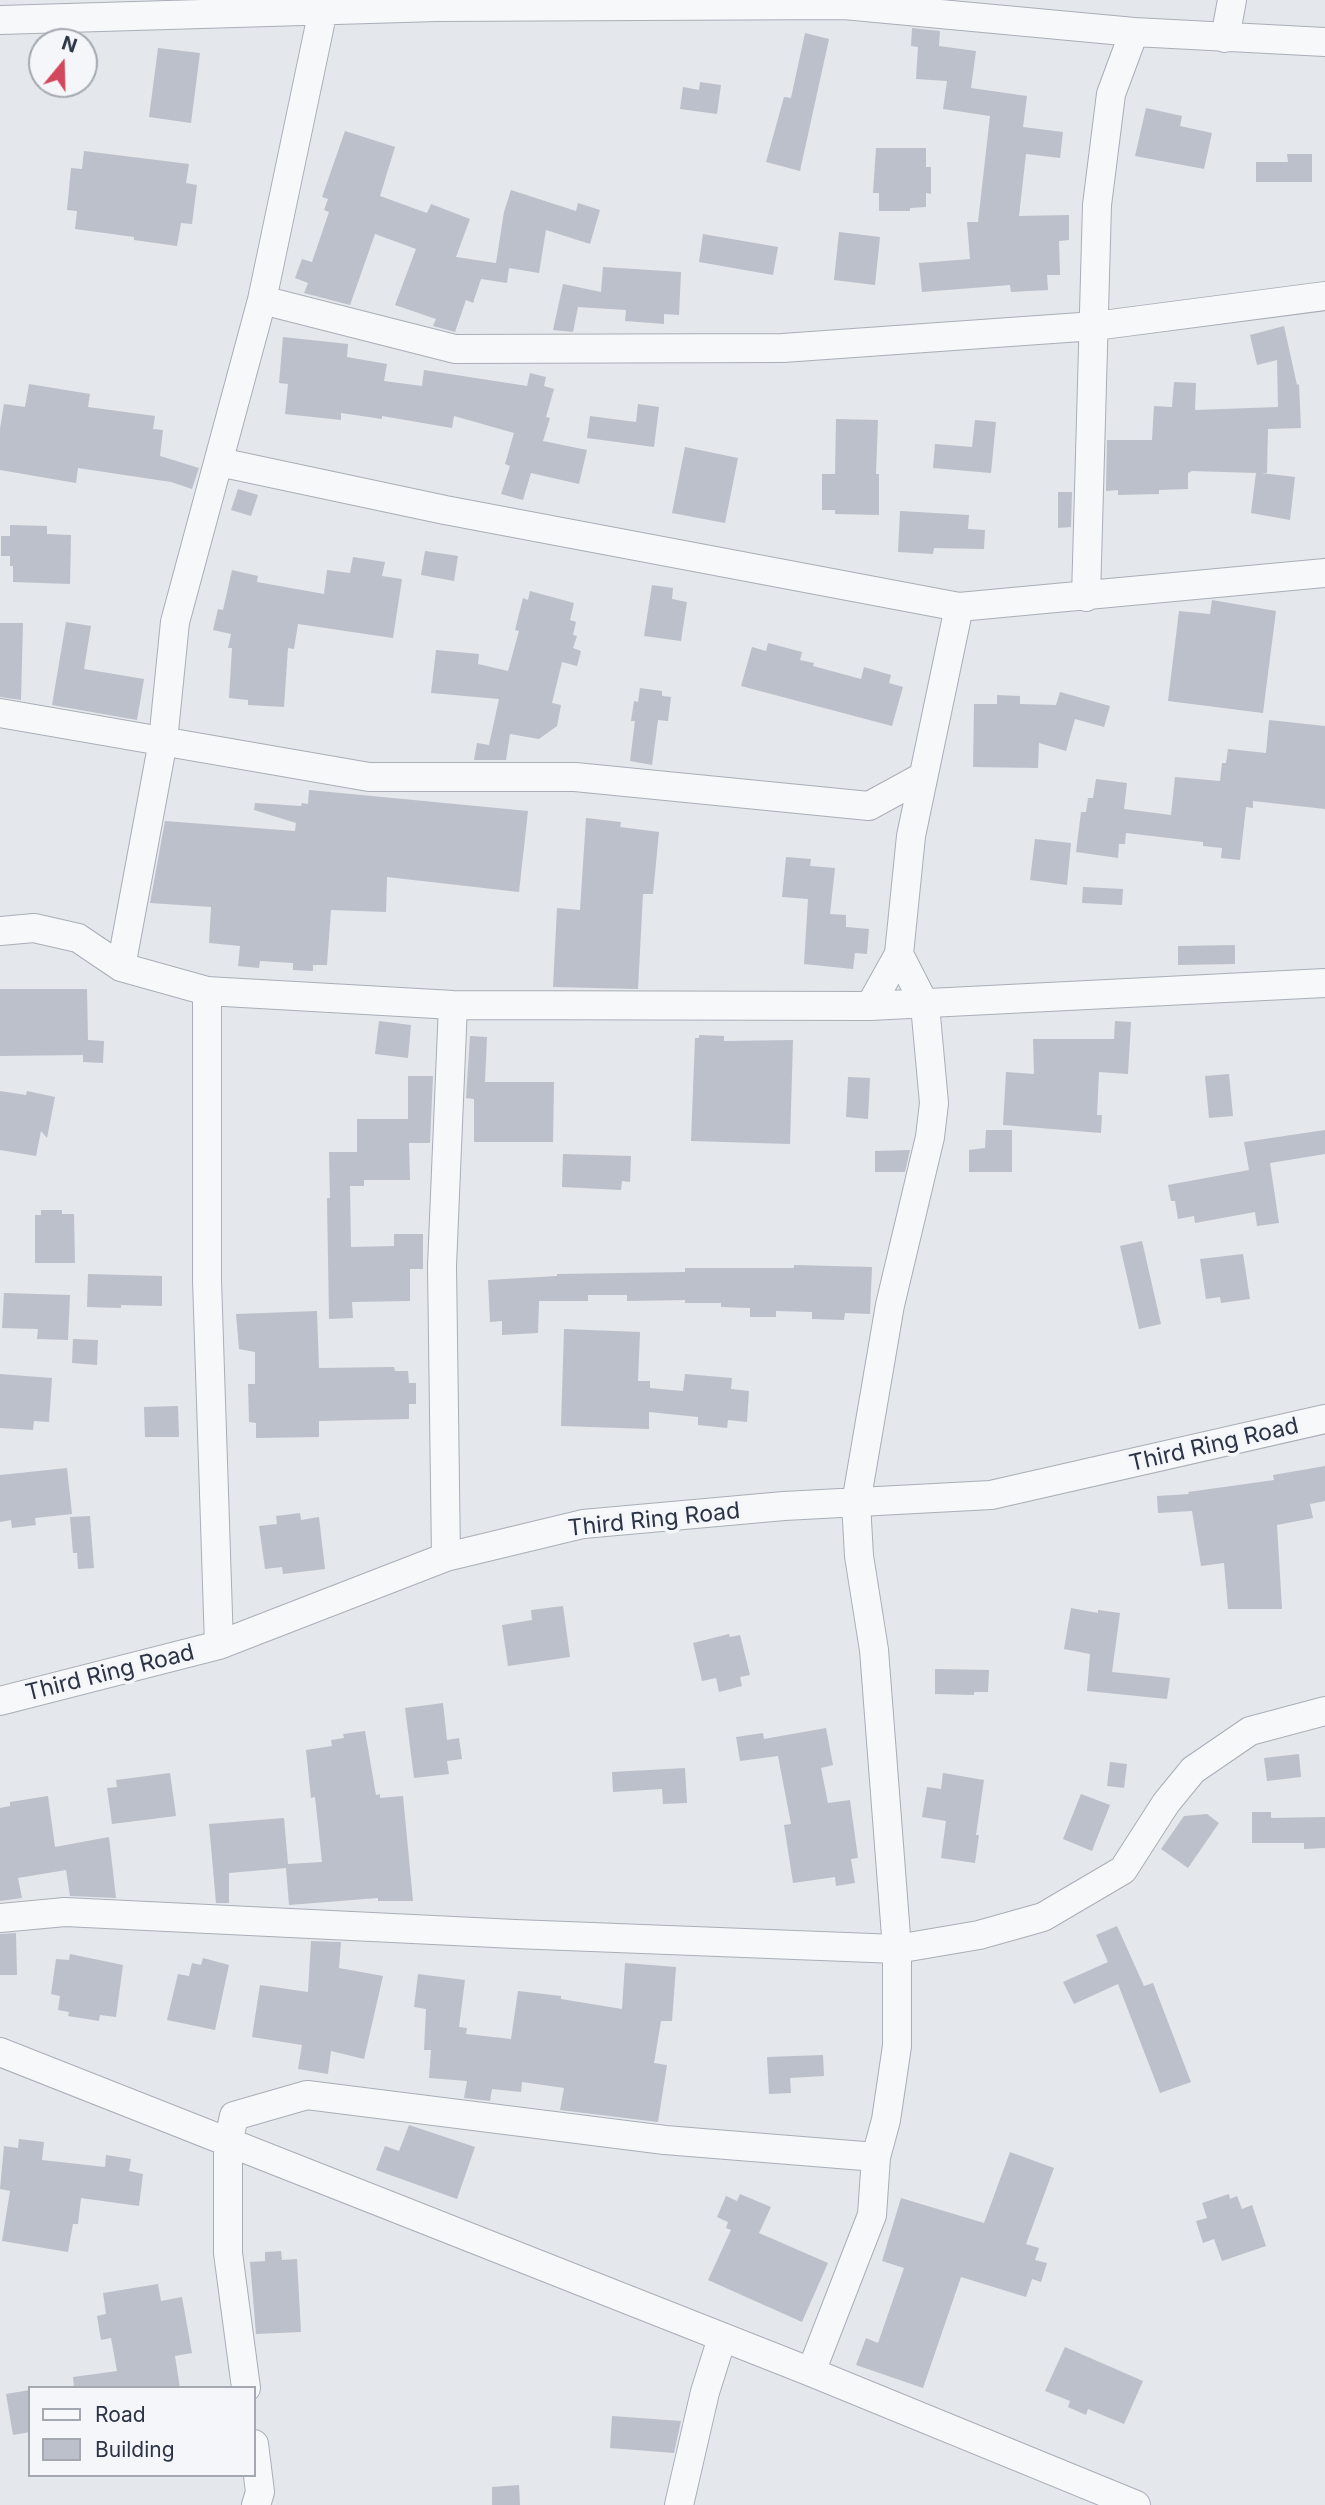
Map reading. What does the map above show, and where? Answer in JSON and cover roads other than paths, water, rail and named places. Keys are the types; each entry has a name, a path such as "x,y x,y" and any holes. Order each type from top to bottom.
{"street":[{"path":"1225,38 1232,0"},
{"path":"0,20 438,4 844,5 1134,32 1325,42"},
{"path":"121,967 163,741 175,622 262,300 323,9"},
{"path":"1086,597 1097,205 1111,94 1134,32"},
{"path":"262,300 455,349 783,348 1095,326 1325,296"},
{"path":"219,462 445,510 959,607 1325,573"},
{"path":"870,1006 899,954 911,836 959,607"},
{"path":"0,713 369,777 575,777 869,806 911,836"},
{"path":"869,806 922,777"},
{"path":"0,931 34,928 78,938 121,967 207,991 453,1005 870,1006 1325,983"},
{"path":"811,2372 872,2215 876,2157 886,2120 897,2046 897,1949 890,1886 874,1650 859,1556 856,1503 890,1305 930,1138 934,1103 925,1004 899,954"},
{"path":"207,991 207,1280 219,1645"},
{"path":"446,1557 442,1266 453,1005"},
{"name":"Third Ring Road","path":"0,1701 219,1645 446,1557 583,1524 784,1506 991,1495 1325,1419"},
{"path":"0,1918 65,1912 897,1949 979,1936 1043,1917 1123,1870 1166,1803 1193,1770 1250,1731 1325,1711"},
{"path":"0,2052 811,2372 1136,2505"},
{"path":"246,2386 228,2253 228,2144 234,2116 307,2095 665,2140 876,2157"},
{"path":"679,2505 705,2392 722,2338"},
{"path":"256,2460 260,2492 256,2505"}]}
